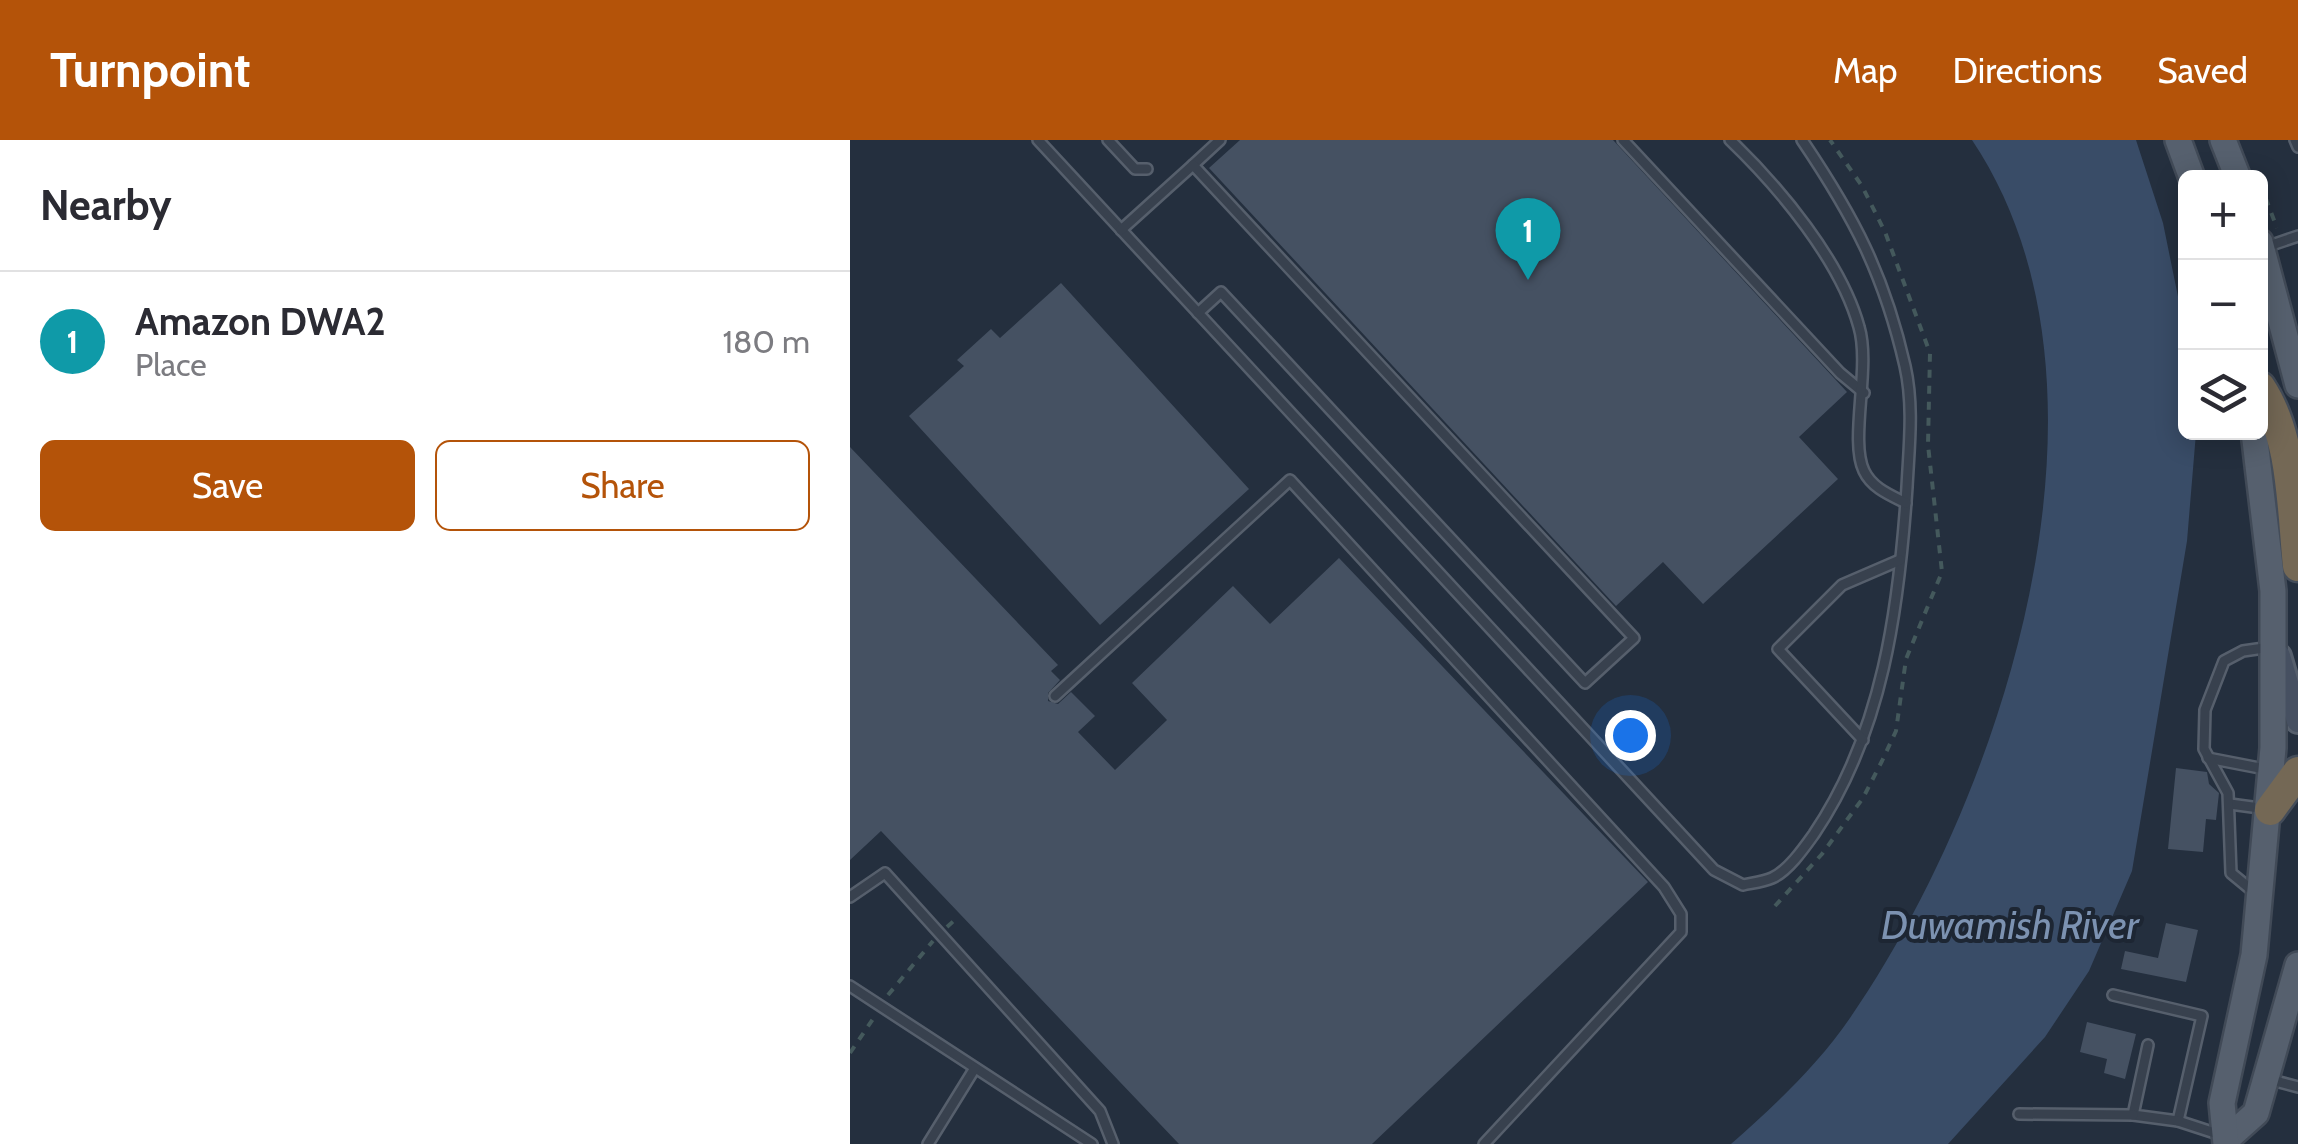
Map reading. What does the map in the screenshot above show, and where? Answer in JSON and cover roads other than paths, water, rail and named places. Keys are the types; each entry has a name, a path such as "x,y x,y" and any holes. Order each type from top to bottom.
{"highway":[{"path":"2268,398 2275,408 2284,448 2298,566"},
{"path":"2270,810 2285,771"}],"main road":[{"path":"2178,140 2189,170"},
{"path":"2223,140 2235,170"},
{"path":"2266,260 2298,384"},
{"path":"2255,440 2266,510 2285,771"},
{"path":"2227,1141 2222,1103 2254,955 2270,810"},
{"path":"2227,1141 2256,1114 2296,979"}],"street":[{"path":"2276,648 2298,721"}],"lane":[{"path":"1038,140 1714,870 1743,885 1775,877 1804,848 1834,804 1863,740 1883,676 1906,503 1911,409 1906,368 1886,298 1852,215 1802,140"},
{"path":"1108,140 1135,170 1147,169"},
{"path":"1122,230 1220,140"},
{"path":"1623,140 1840,373 1864,393"},
{"path":"1730,140 1836,269 1860,329 1864,393 1860,452 1864,472 1881,490 1906,503"},
{"path":"2295,140 2298,147"},
{"path":"1193,165 1634,638 1585,683 1220,292 1198,313"},
{"path":"2268,244 2298,236"},
{"path":"1055,696 1290,480 1664,887 1680,914 1681,932 1484,1144"},
{"path":"1863,740 1778,650 1842,585 1900,560"},
{"path":"2261,895 2230,874 2230,804 2208,758 2203,722 2224,660 2243,650 2276,648"},
{"path":"2208,758 2285,771"},
{"path":"2230,804 2270,810"},
{"path":"850,898 885,873 1100,1111 1113,1144"},
{"path":"850,986 1092,1144"},
{"path":"2113,996 2202,1016 2178,1121"},
{"path":"2133,1115 2148,1045"},
{"path":"928,1144 975,1068"},
{"path":"2266,1078 2298,1087"},
{"path":"2019,1114 2133,1115 2178,1121 2227,1141"}],"water":[{"name":"Duwamish River","path":"1972,140 2136,140 2163,223 2178,297 2178,440 2195,440 2187,541 2132,871 2089,971 2045,1037 1948,1144 1731,1144 1809,1069 1850,1018 1906,926 1957,821 2000,707 2031,588 2047,467 2044,350 2020,239"}],"place":[{"name":"Amazon DWA2","path":"1528,280"}]}
